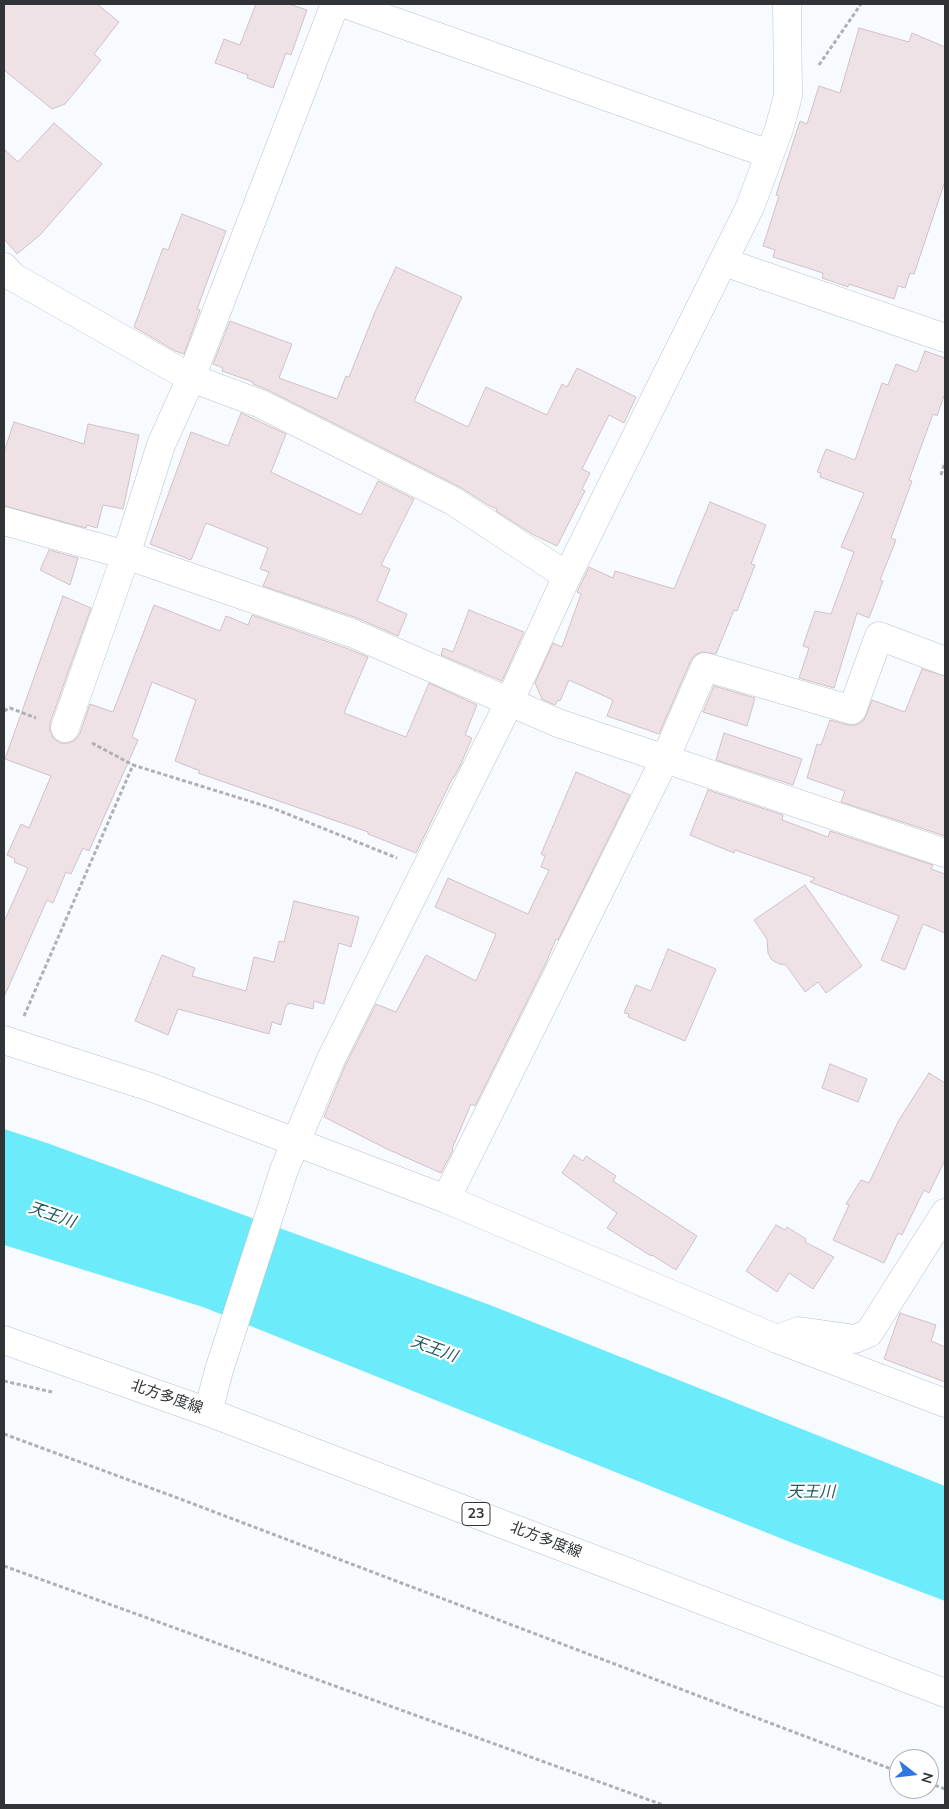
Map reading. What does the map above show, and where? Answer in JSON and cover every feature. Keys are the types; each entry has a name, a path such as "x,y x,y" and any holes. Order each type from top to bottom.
{"street":[{"path":"65,728 162,445 191,378 335,4"},
{"path":"345,4 769,154"},
{"path":"208,1412 219,1370 284,1170 331,1059 509,702 567,576 750,207 779,129 788,96 787,9"},
{"path":"724,262 945,338"},
{"path":"4,267 13,277 191,378 261,404 453,501 567,576"},
{"path":"4,521 126,554 352,633 558,723 945,853"},
{"path":"446,1199 665,759 705,667 852,710 880,636 945,661"},
{"path":"8,1041 150,1087 446,1199 778,1339 945,1403"},
{"path":"778,1339 799,1331 855,1339 869,1333 945,1213"},
{"name":"北方多度線","path":"4,1340 208,1412 945,1693"}],"path":[{"path":"788,71 815,72 862,4"},
{"path":"940,475 945,462"},
{"path":"8,1041 133,765 275,809 426,869"},
{"path":"4,1434 176,1496 889,1768"},
{"path":"4,1566 663,1805"}],"water":[{"name":"天王川","path":"4,1129 490,1305 945,1486 945,1601 795,1544 203,1307 4,1245"}],"building":[{"path":"4,4 97,4 119,22 94,54 101,60 65,104 52,109 4,70"},
{"path":"256,4 289,4 307,10 291,55 286,53 273,88 247,78 248,75 215,63 224,39 240,45"},
{"path":"859,28 909,42 912,33 945,47 945,181 914,274 910,273 905,288 898,286 894,299 849,284 848,287 822,278 823,273 773,257 775,250 763,246 779,196 776,195 800,121 807,124 819,86 840,93"},
{"path":"54,123 102,164 40,235 17,254 4,239 4,149 18,162"},
{"path":"182,214 226,231 197,309 200,310 184,354 175,351 134,327 163,248 168,250"},
{"path":"396,267 462,297 414,401 468,427 486,387 547,415 562,384 567,387 577,368 636,397 624,423 609,415 582,469 590,473 582,489 585,491 557,546 532,534 496,511 497,509 460,487 253,384 253,382 222,371 223,368 213,364 230,321 292,344 279,378 337,399 346,376 349,377 375,312"},
{"path":"925,351 945,358 945,393 937,416 933,414 909,480 912,481 891,538 896,540 880,580 883,581 869,618 857,613 834,688 799,678 809,648 803,646 815,611 831,614 854,552 841,547 864,493 820,477 821,473 817,472 826,449 855,460 882,383 888,385 896,364 917,372"},
{"path":"241,413 286,434 271,472 361,515 378,481 414,499 381,565 390,569 377,601 407,614 398,636 357,618 263,586 269,572 260,569 268,548 206,523 191,560 150,544 191,432 228,446"},
{"path":"14,422 84,444 88,424 139,435 123,509 103,505 97,528 87,525 86,528 4,506 4,452"},
{"path":"710,502 766,525 751,564 755,565 737,611 734,610 716,654 702,652 695,655 691,660 659,734 607,716 613,700 569,680 560,701 558,700 555,705 542,699 535,683 553,643 562,647 581,594 577,592 589,567 613,578 615,571 674,589"},
{"path":"49,550 78,558 70,585 40,570"},
{"path":"63,596 91,608 50,723 53,738 60,743 68,743 75,740 80,733 90,704 113,712 154,605 220,631 226,616 248,625 252,615 368,657 344,713 406,737 429,683 477,705 465,735 472,738 416,853 368,834 368,832 198,773 200,771 175,761 196,700 152,682 132,737 138,740 89,851 83,848 71,874 66,872 53,903 47,900 4,997 4,922 28,868 14,862 15,859 7,855 21,824 29,828 51,776 5,759"},
{"path":"469,610 524,632 502,681 441,655 443,648 453,652"},
{"path":"922,669 945,676 945,836 841,802 845,791 807,778 817,744 821,745 830,720 848,725 856,725 863,721 872,700 905,712"},
{"path":"714,686 755,698 747,726 703,712"},
{"path":"724,733 802,759 793,785 716,760"},
{"path":"576,772 630,795 558,940 556,939 475,1106 471,1104 453,1150 441,1173 387,1149 324,1117 345,1066 376,1004 396,1012 426,955 476,981 496,934 435,907 448,878 528,914 549,870 541,867 545,856 541,854"},
{"path":"708,790 783,815 782,820 828,837 830,831 933,865 931,869 945,874 945,933 923,924 905,970 881,960 899,916 810,882 815,878 735,850 734,853 690,835"},
{"path":"805,885 862,966 826,993 818,982 805,992 786,965 772,960 768,953 767,939 754,920"},
{"path":"294,901 359,917 351,947 339,943 324,1004 314,1001 313,1009 289,1003 286,1005 281,1025 272,1022 269,1034 178,1009 168,1035 135,1021 162,955 195,968 192,976 246,991 254,957 274,962 279,941 284,942"},
{"path":"668,949 716,969 685,1041 628,1017 629,1014 624,1013 636,985 651,991"},
{"path":"830,1064 867,1079 858,1102 822,1088"},
{"path":"929,1073 945,1083 945,1160 929,1193 924,1190 902,1235 898,1233 884,1263 833,1240 849,1205 846,1204 861,1180 869,1183 899,1120"},
{"path":"574,1155 583,1161 586,1156 616,1176 613,1181 697,1236 676,1270 607,1228 617,1213 562,1173"},
{"path":"776,1225 785,1230 787,1227 806,1239 805,1242 834,1257 813,1289 789,1273 777,1292 746,1271"},
{"path":"900,1313 936,1325 931,1341 945,1347 945,1382 884,1359"}]}
